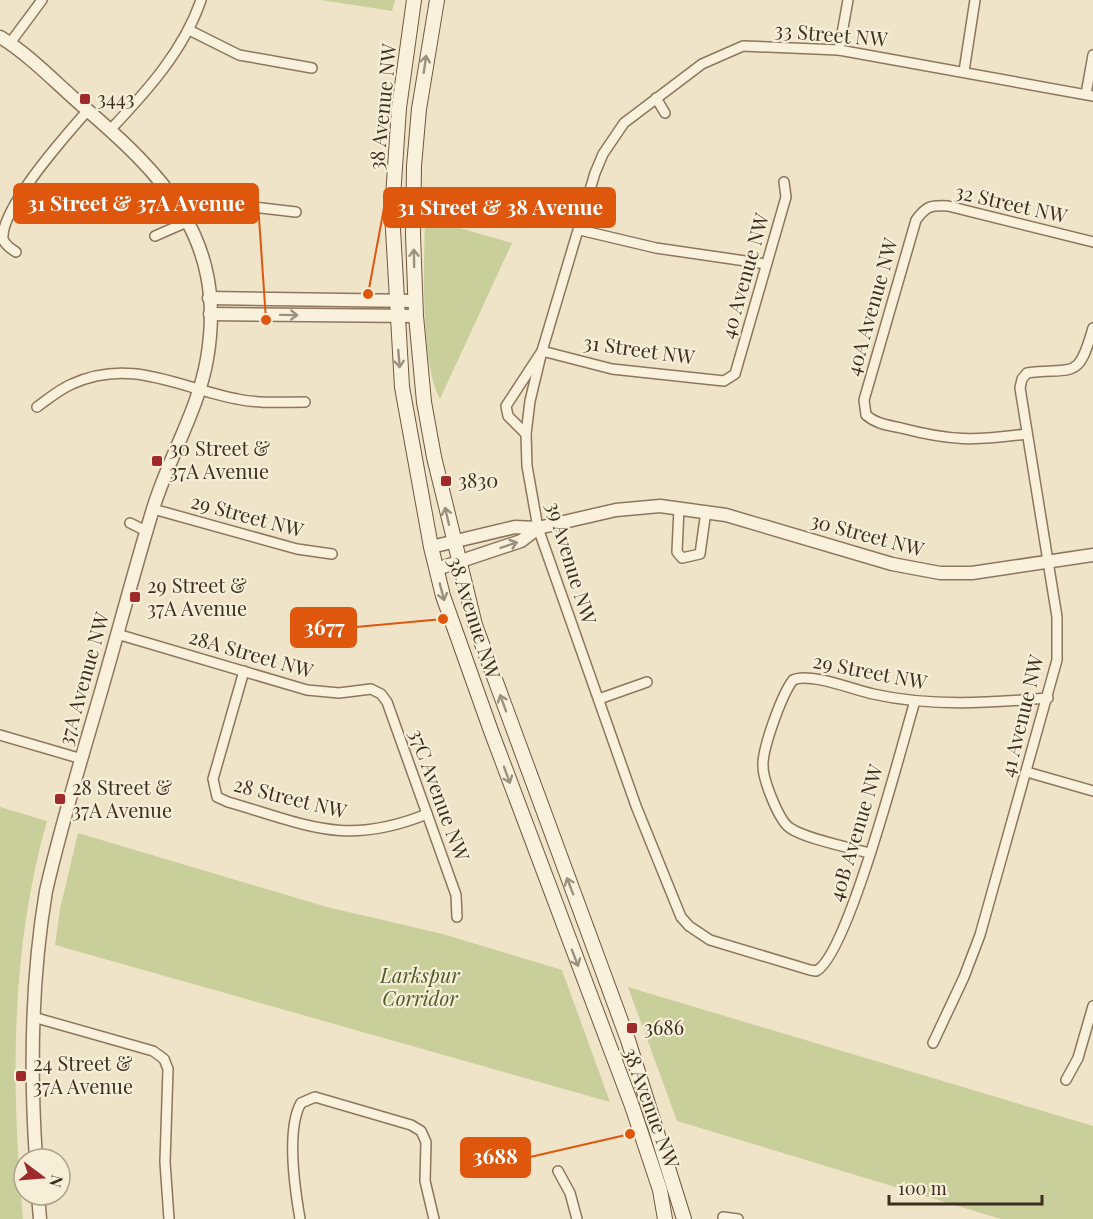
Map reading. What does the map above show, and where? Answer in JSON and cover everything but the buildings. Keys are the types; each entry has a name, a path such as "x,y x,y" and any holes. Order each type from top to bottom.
{"main road":[{"name":"38 Avenue NW","path":"414,0 399,108 392,212 397,316 406,424 431,547 443,596 543,875 632,1106 660,1190 665,1219"},
{"name":"38 Avenue NW","path":"437,0 423,76 414,166 415,301 424,402 453,542 475,626 628,1040 684,1219"}],"street":[{"path":"5,40 42,0"},
{"path":"111,129 169,63 189,30 201,0"},
{"path":"839,50 848,0"},
{"path":"964,71 975,0"},
{"path":"189,30 239,55 312,68"},
{"name":"37A Avenue NW","path":"5,40 111,129 159,177 175,198 188,221 199,250 210,314 208,350 200,389 146,531 46,891 39,934 33,1017 32,1066 35,1147"},
{"name":"33 Street NW","path":"603,154 624,123 656,98 702,64 743,46 839,50 1089,95"},
{"path":"1089,95 1093,55"},
{"path":"656,98 665,113"},
{"path":"16,252 3,240 1,230 13,198 88,110"},
{"name":"39 Avenue NW","path":"603,154 542,351 530,401 526,434 530,489 538,528 675,905 689,926 721,945 810,970 820,970"},
{"name":"40 Avenue NW","path":"731,378 738,367 786,197 784,182"},
{"name":"32 Street NW","path":"922,210 931,205 948,206 1093,242"},
{"path":"155,236 212,211 244,206 296,212"},
{"name":"40A Avenue NW","path":"922,210 916,220 864,400 866,415 878,423 950,440 972,441 1026,435"},
{"path":"580,230 656,248 766,264"},
{"path":"209,298 415,301"},
{"path":"210,314 416,316"},
{"name":"41 Avenue NW","path":"933,1043 964,977 980,935 1048,698 1058,646 1057,617 1049,561 1026,435 1020,388 1022,379 1027,373 1066,371 1078,367 1083,361 1093,328"},
{"name":"39 Avenue NW","path":"526,434 508,416 506,406 542,351"},
{"name":"31 Street NW","path":"542,351 612,369 724,381 731,378"},
{"path":"37,407 73,383 115,374 150,375 250,402 305,402"},
{"name":"30 Street NW","path":"431,547 515,527 538,528 630,508 679,508 706,511 917,570 972,573 1093,555"},
{"path":"679,508 677,552 682,558 700,554 706,511"},
{"name":"29 Street NW","path":"153,509 297,549 332,554"},
{"path":"130,523 146,531"},
{"name":"30 Street NW","path":"437,568 521,541 538,528"},
{"name":"28A Street NW","path":"117,634 317,692 376,691"},
{"name":"28 Street NW","path":"244,671 213,779 214,794 228,802 342,832 386,829 427,814"},
{"name":"29 Street NW","path":"869,853 790,829 778,812 762,765 786,692 793,680 813,678 849,689 915,701 965,704 1048,698"},
{"path":"599,699 647,682"},
{"name":"37C Avenue NW","path":"376,691 387,702 456,895 457,916"},
{"name":"40B Avenue NW","path":"820,970 830,959 844,930 915,701"},
{"path":"0,735 82,759"},
{"path":"1027,772 1093,791"},
{"path":"1066,1080 1078,1058 1093,1006"},
{"path":"33,1017 153,1051 162,1056 167,1063 165,1162 169,1219"},
{"path":"300,1219 294,1167 296,1116 301,1104 315,1097 411,1125 422,1131 426,1142 425,1181 434,1219"},
{"path":"558,1171 570,1193 577,1219"},
{"path":"723,1217 738,1219"}],"green space":[{"path":"321,0 395,0 392,11"},
{"path":"425,218 512,243 440,399 429,361 426,337"},
{"path":"0,807 47,821 26,919 20,969 16,1069 18,1147 12,1147 12,1207 22,1207 23,1219 0,1219"},
{"name":"Larkspur Corridor","path":"78,833 327,907 443,934 562,970 610,1102 55,945 60,909"},
{"path":"628,987 1093,1126 1093,1219 1001,1219 677,1121"}],"place":[{"name":"3443","path":"85,99"},
{"name":"31 Street & 38 Avenue","path":"368,294"},
{"name":"31 Street & 37A Avenue","path":"266,320"},
{"name":"30 Street & 37A Avenue","path":"157,461"},
{"name":"3830","path":"446,481"},
{"name":"29 Street & 37A Avenue","path":"135,597"},
{"name":"3677","path":"443,619"},
{"name":"28 Street & 37A Avenue","path":"60,799"},
{"name":"3686","path":"632,1028"},
{"name":"24 Street & 37A Avenue","path":"21,1076"},
{"name":"3688","path":"630,1134"}]}
